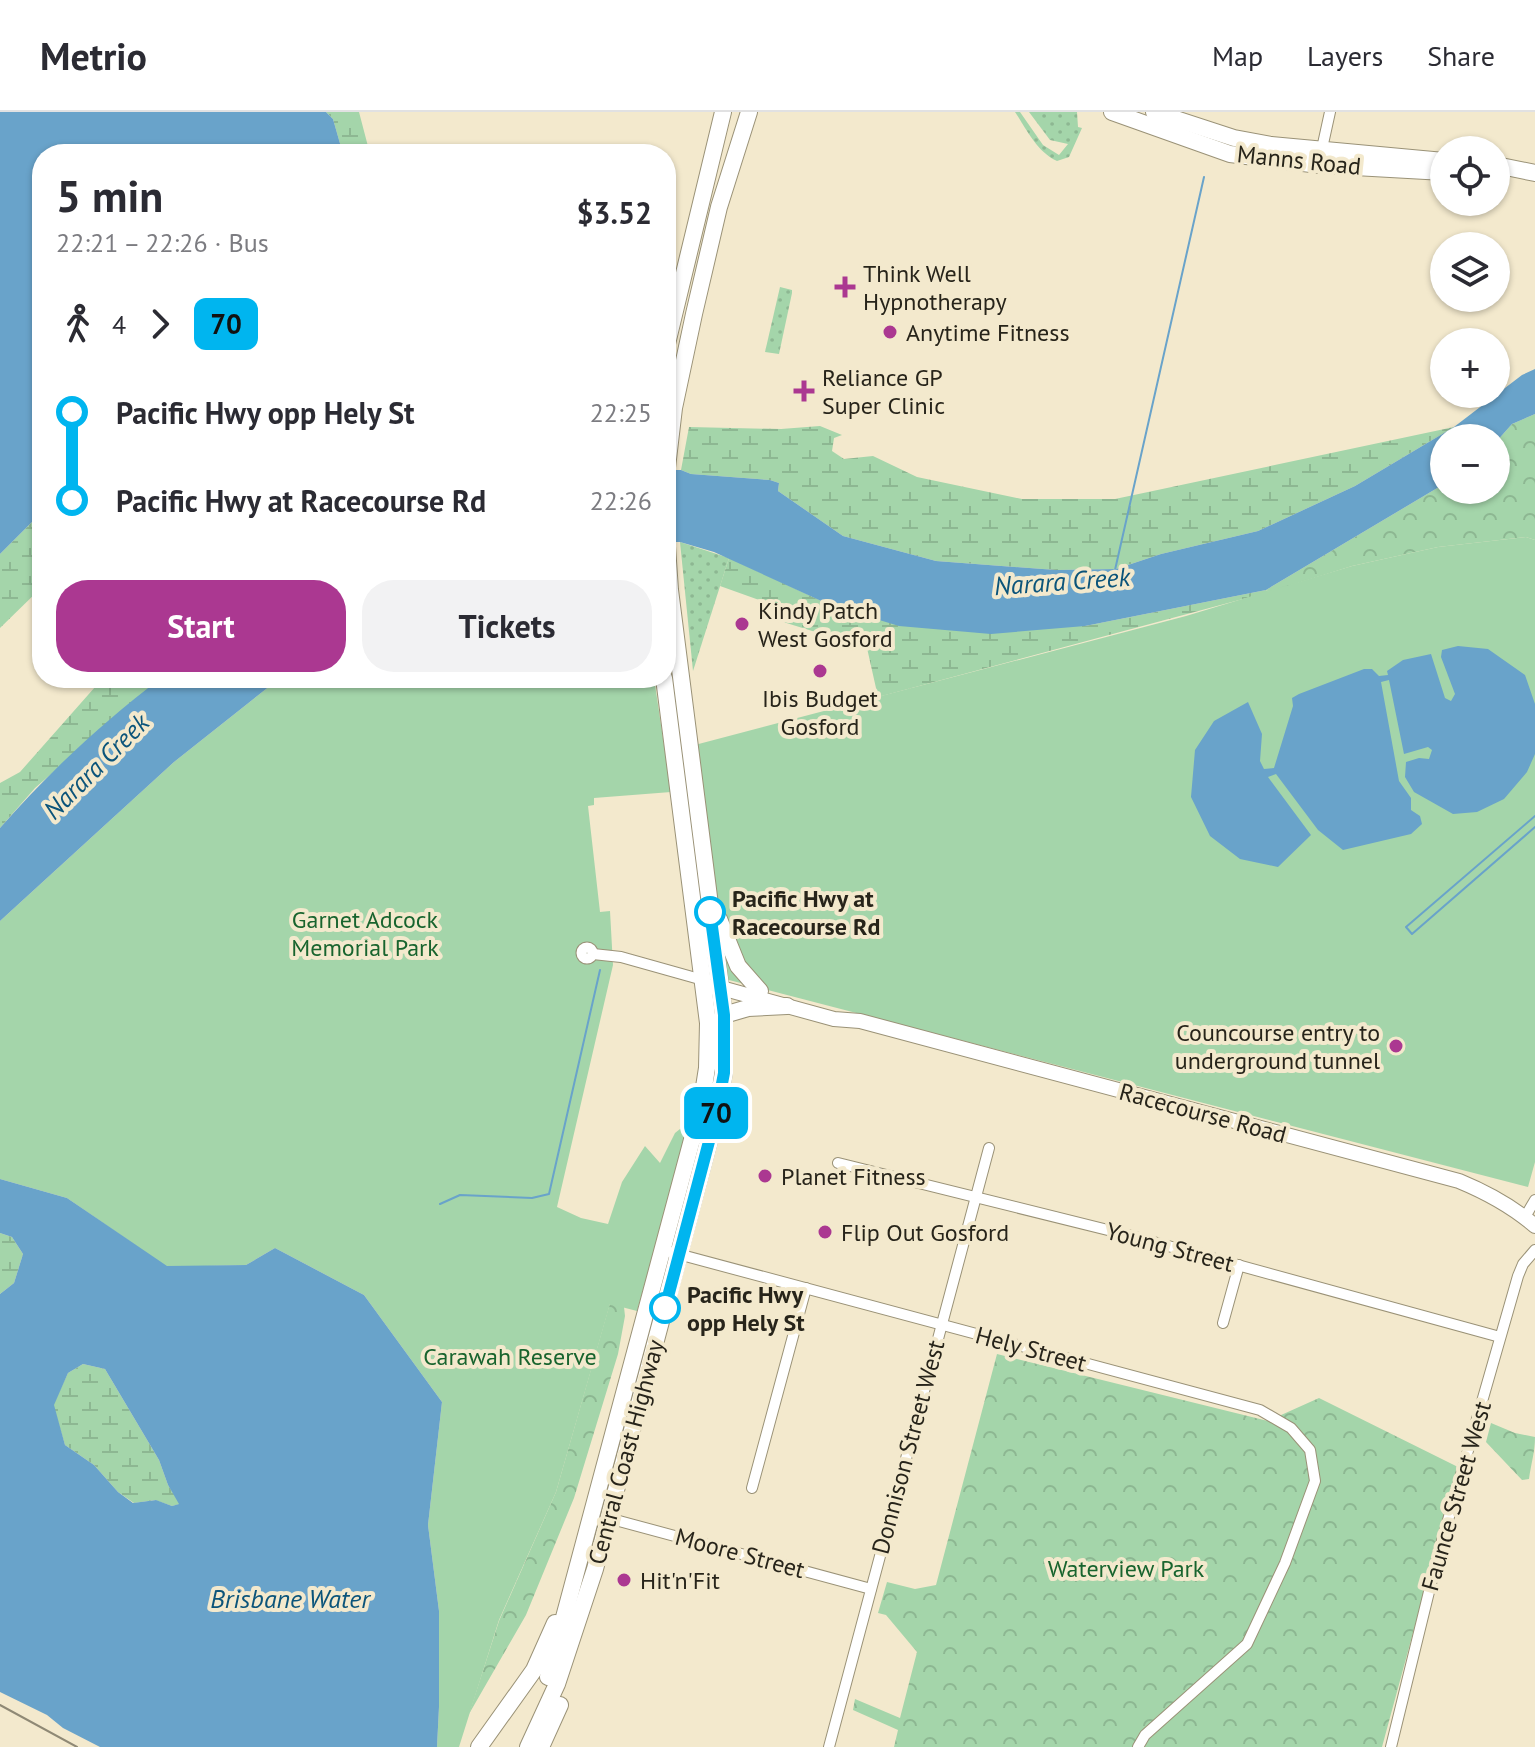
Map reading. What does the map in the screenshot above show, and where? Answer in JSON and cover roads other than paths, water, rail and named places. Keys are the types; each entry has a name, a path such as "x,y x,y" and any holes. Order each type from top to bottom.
{"main road":[{"path":"676,298 723,112"},
{"path":"676,399 719,207 749,112"},
{"name":"Manns Road","path":"1112,112 1230,154 1430,161"},
{"name":"Manns Road","path":"1154,112 1245,140 1320,158 1430,170"},
{"path":"1510,168 1535,173"},
{"path":"1510,174 1535,173"},
{"name":"Central Coast Highway","path":"528,1747 557,1684 595,1569 671,1252 705,1085 714,983 701,835 676,625"},
{"name":"Central Coast Highway","path":"516,1747 539,1702 555,1658 595,1502 722,1090 724,1015 714,983 666,688"},
{"path":"701,835 721,928 738,966 760,991"},
{"name":"Racecourse Road","path":"714,983 836,1010 860,1021 1459,1181 1489,1193 1530,1222"},
{"name":"Racecourse Road","path":"714,983 834,1019 860,1021"},
{"path":"724,1015 746,1008 787,1006"},
{"path":"479,1747 534,1670 546,1646 595,1502"},
{"path":"541,1747 572,1672 595,1569"}],"street":[{"path":"1320,158 1330,112"},
{"path":"676,334 689,340"},
{"path":"593,954 621,957 714,983"},
{"name":"Donnison Street West","path":"829,1747 989,1148"},
{"name":"Young Street","path":"838,1163 1239,1265 1500,1337"},
{"path":"1530,1222 1535,1200"},
{"name":"Faunce Street West","path":"1391,1747 1438,1555 1500,1337 1518,1276 1535,1250"},
{"name":"Hely Street","path":"671,1252 1260,1410 1291,1428 1310,1450 1315,1481 1285,1563 1247,1644 1145,1735 1138,1747"},
{"path":"1223,1323 1239,1265"},
{"path":"752,1488 806,1288"},
{"name":"Moore Street","path":"608,1518 871,1589"}],"water":[{"path":"0,112 326,112 333,119 340,144 32,144 32,522 0,554"},
{"path":"1535,369 1535,414 1510,426 1458,424 1479,408 1510,408 1510,384"},
{"name":"Narara Creek","path":"1430,441 1430,492 1266,590 1085,626 991,634 899,626 830,605 714,552 676,542 676,470 779,483 778,491 843,536 936,561 1056,570 1116,569 1161,554 1258,531 1355,486"},
{"path":"1458,646 1488,649 1525,675 1535,704 1535,754 1527,772 1504,799 1477,812 1453,814 1414,792 1405,777 1406,762 1429,759 1432,750 1428,747 1404,754 1389,680 1381,682 1399,781 1411,798 1411,810 1420,816 1422,824 1411,834 1343,850 1318,830 1276,774 1268,777 1311,835 1278,867 1240,859 1210,836 1191,797 1195,750 1214,721 1248,702 1262,734 1260,761 1264,769 1274,768 1293,706 1292,698 1364,669 1372,669 1379,676 1388,675 1387,671 1403,660 1431,654 1445,698 1451,701 1455,694 1441,657 1442,650"},
{"name":"Narara Creek","path":"149,688 267,688 174,762 0,921 0,828 38,787"},
{"name":"Brisbane Water","path":"0,1179 67,1198 167,1266 246,1265 275,1248 364,1295 442,1402 428,1525 439,1611 437,1747 100,1747 63,1728 47,1715 0,1692 0,1294 14,1283 23,1254 12,1237 0,1233","holes":["83,1364 105,1369 159,1460 179,1504 172,1506 156,1500 133,1503 118,1492 94,1465 65,1445 54,1405 68,1373"]}],"waterway":[{"name":"Narara Creek","path":"1115,570 1204,177"},
{"path":"1535,816 1406,927 1412,934 1535,827"},
{"path":"440,1204 460,1195 532,1198 549,1194 600,970"}],"railway":[{"path":"0,1705 77,1747"}],"place":[{"name":"Think Well Hypnotherapy","path":"845,287"},
{"name":"Anytime Fitness","path":"890,332"},
{"name":"Reliance GP Super Clinic","path":"804,391"},
{"name":"Kindy Patch West Gosford","path":"742,624"},
{"name":"Ibis Budget Gosford","path":"820,671"},
{"name":"Pacific Hwy at Racecourse Rd","path":"710,912"},
{"name":"Councourse entry to underground tunnel","path":"1396,1046"},
{"name":"Planet Fitness","path":"765,1176"},
{"name":"Flip Out Gosford","path":"825,1232"},
{"name":"Pacific Hwy opp Hely St","path":"665,1308"},
{"name":"Hit'n'Fit","path":"624,1580"}],"park label":[{"name":"Garnet Adcock Memorial Park","path":"365,933"},
{"name":"Carawah Reserve","path":"510,1356"},
{"name":"Waterview Park","path":"1126,1568"}]}
